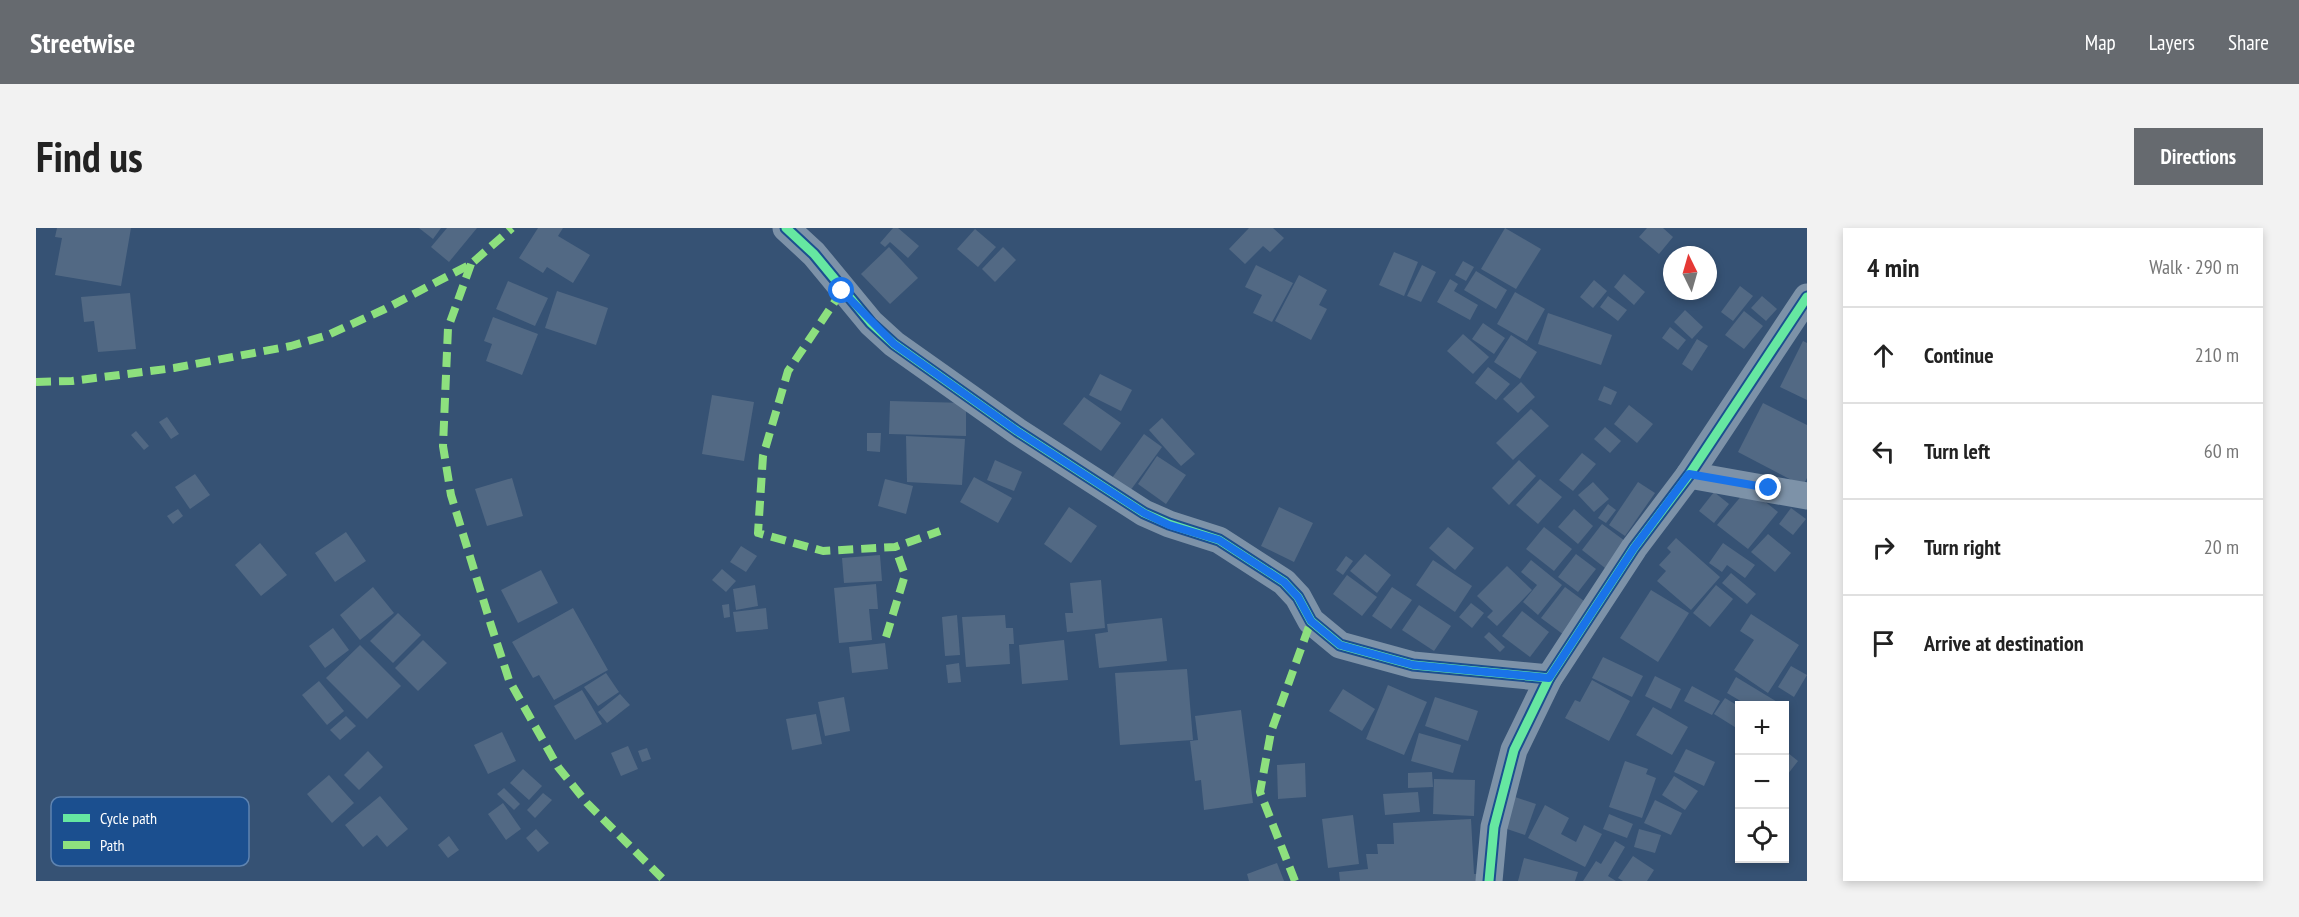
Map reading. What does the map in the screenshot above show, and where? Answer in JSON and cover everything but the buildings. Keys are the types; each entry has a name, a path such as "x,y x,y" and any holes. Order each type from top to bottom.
{"street":[{"path":"786,228 813,254 871,323 894,344 1017,431 1144,513 1169,525 1219,540 1284,582 1298,597 1311,621 1340,645 1413,665 1549,678"},
{"path":"1489,881 1494,827 1514,750 1549,678 1634,548 1689,474 1807,297"},
{"path":"1689,474 1807,496"}],"marked path":[{"path":"36,382 72,381 174,368 291,346 328,335 385,309 471,264 512,228"},
{"path":"471,264 448,328 443,446 451,495 491,625 509,680 558,767 587,803 665,881"},
{"path":"842,291 788,371 763,456 758,533 823,551 895,547 940,531"},
{"path":"886,637 905,575 895,547"},
{"path":"1295,881 1260,792 1271,732 1311,621"}],"cycle path":[{"path":"786,228 814,254 871,323 894,344 1017,431 1144,513 1169,524 1219,540 1284,582 1298,597 1311,621 1340,645 1413,665 1549,678"},
{"path":"1489,881 1494,827 1514,750 1549,678 1634,548 1689,475 1807,297"}],"route":[{"path":"842,291 894,344 1017,431 1144,513 1169,525 1219,540 1284,582 1298,597 1311,621 1340,645 1413,665 1549,678 1634,548 1689,474 1769,488"}]}
